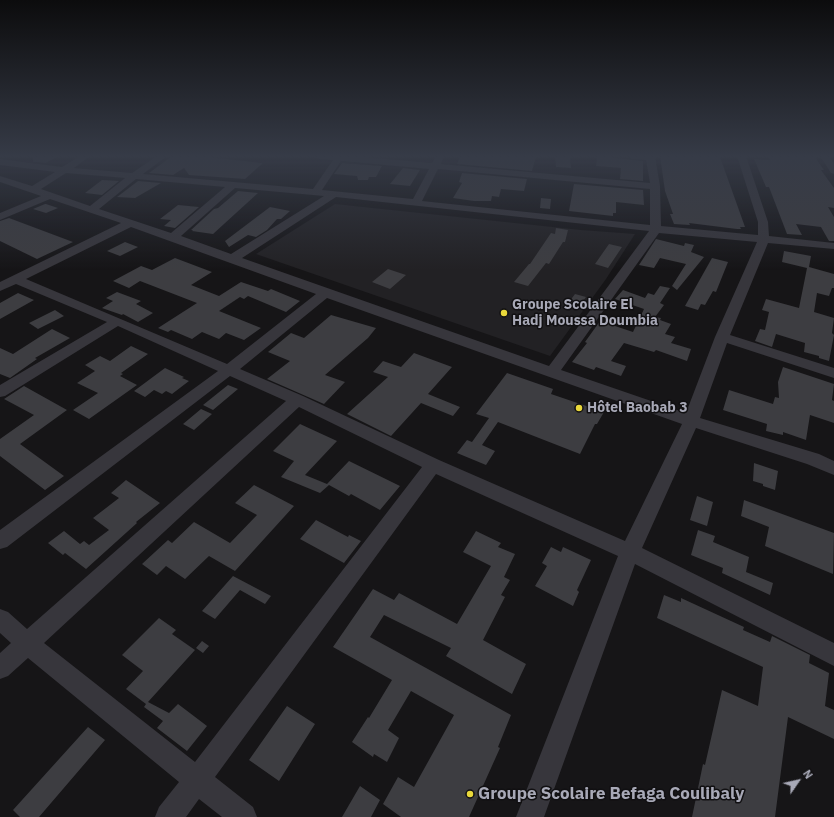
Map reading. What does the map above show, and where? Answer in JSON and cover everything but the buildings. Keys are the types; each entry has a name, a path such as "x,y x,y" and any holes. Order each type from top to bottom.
{"street":[{"path":"44,194 234,258 324,293 551,373 691,421 813,459 834,468"},
{"path":"91,210 111,194"},
{"path":"173,237 223,194"},
{"path":"234,258 334,194"},
{"path":"335,194 656,229 834,246"},
{"path":"416,203 421,194"},
{"path":"551,373 656,229 655,194"},
{"path":"530,817 630,552 691,421 722,337 764,239 763,222 754,194"},
{"path":"0,217 49,196"},
{"path":"7,283 130,223"},
{"path":"7,283 117,321 297,400 433,465 630,552 834,655"},
{"path":"0,541 228,370 324,293"},
{"path":"0,392 117,321"},
{"path":"722,337 834,373"},
{"path":"0,668 297,400"},
{"path":"169,817 433,465"},
{"path":"0,619 27,644 243,817"}],"shaded area":[{"name":"Groupe Scolaire El Hadj Moussa Doumbia","path":"335,204 581,230 635,234 606,279 550,356 256,254"}],"place":[{"name":"Groupe Scolaire El Hadj Moussa Doumbia","path":"504,313"},
{"name":"Hôtel Baobab 3","path":"579,408"},
{"name":"Groupe Scolaire Befaga Coulibaly","path":"470,794"}]}
